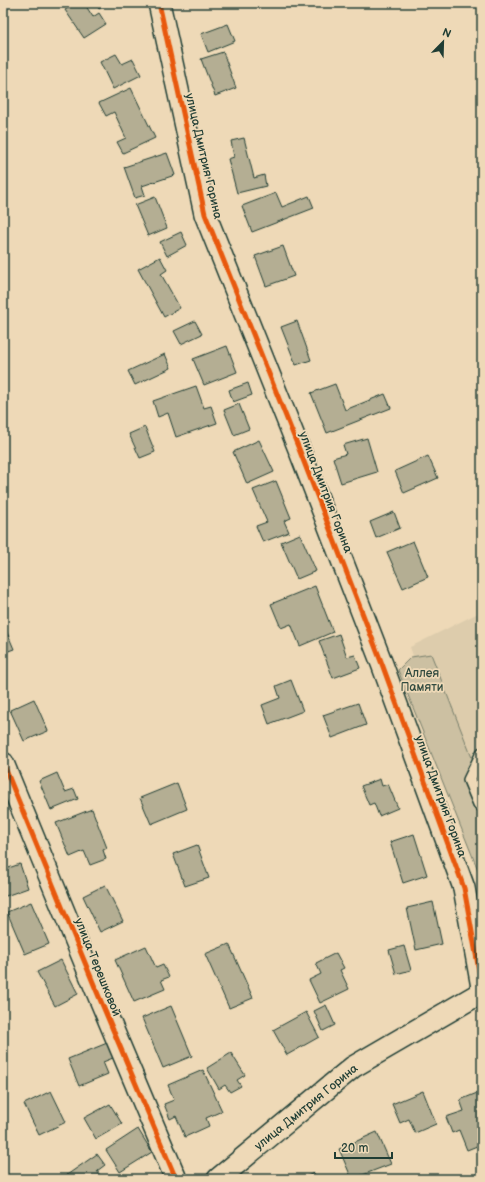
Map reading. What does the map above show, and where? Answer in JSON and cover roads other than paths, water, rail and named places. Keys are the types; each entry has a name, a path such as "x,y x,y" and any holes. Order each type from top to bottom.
{"street":[{"name":"улица Дмитрия Горина","path":"159,3 205,214 299,449 382,664 464,888 482,987"},
{"path":"167,42 169,16 172,3"},
{"name":"улица Терешковой","path":"3,763 176,1179"},
{"name":"улица Дмитрия Горина","path":"218,1179 353,1067 482,992"}],"lane":[{"path":"482,753 469,780 479,804 482,805"}],"park label":[{"name":"Аллея Памяти","path":"422,680"}]}
